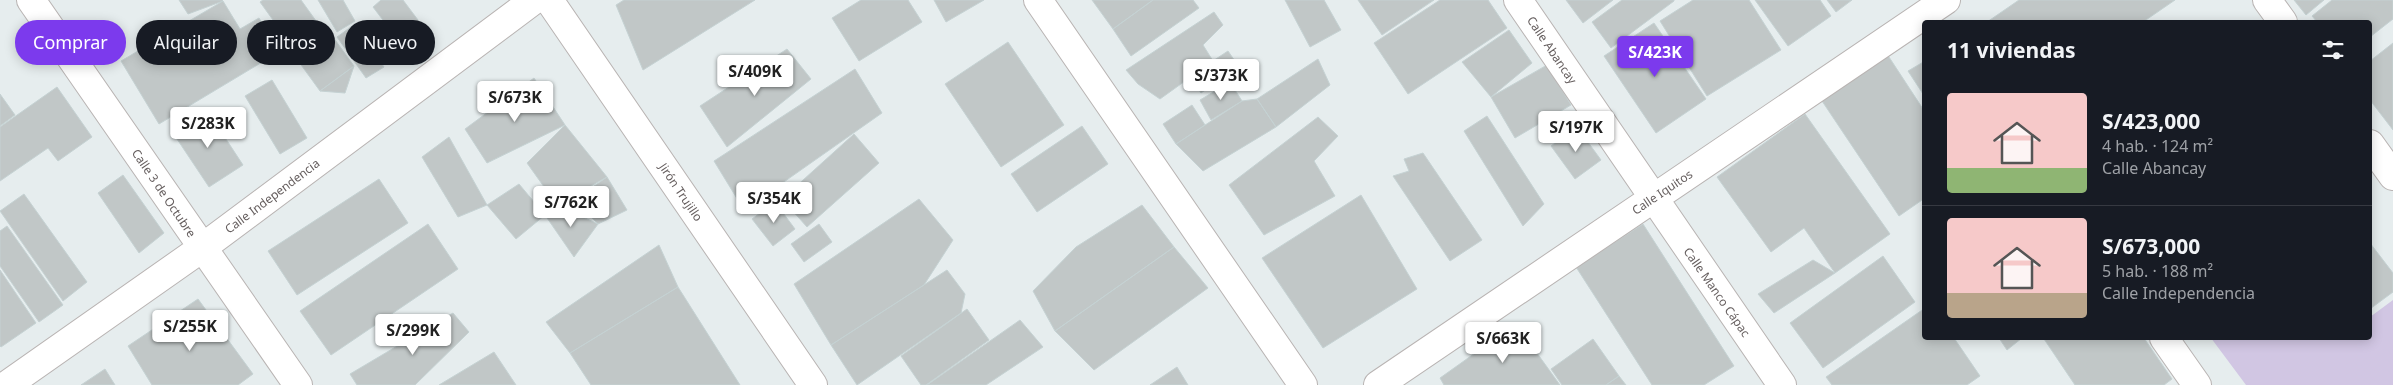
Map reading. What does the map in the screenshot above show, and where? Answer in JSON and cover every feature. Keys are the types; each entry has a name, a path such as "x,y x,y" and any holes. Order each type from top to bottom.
{"street":[{"name":"Calle 3 de Octubre","path":"31,0 298,385"},
{"name":"Calle Independencia","path":"7,385 202,248 534,0"},
{"name":"Jirón Trujillo","path":"549,0 813,385"},
{"path":"1038,0 1303,385"},
{"name":"Calle Abancay","path":"1518,0 1653,198"},
{"path":"2267,0 2282,20"},
{"name":"Calle Iquitos","path":"1928,20 1943,10"},
{"name":"Calle Iquitos","path":"1378,385 1653,198 1922,24"},
{"path":"2372,147 2393,176"},
{"name":"Calle Manco Cápac","path":"1653,198 1782,385"},
{"path":"2165,340 2197,385"}],"shaded area":[{"path":"2393,300 2393,385 2246,385 2212,340 2372,340 2372,316"}],"building":[{"path":"179,0 222,0 223,1 188,14"},
{"path":"263,0 301,0 315,20 273,20 260,2"},
{"path":"318,0 343,0 354,20 345,20 345,27 337,32 335,20 330,20"},
{"path":"381,0 403,0 418,20 383,20 373,7"},
{"path":"624,0 755,0 643,70 616,5"},
{"path":"861,0 908,0 922,22 859,61 832,18"},
{"path":"934,0 984,0 946,22"},
{"path":"1092,0 1153,0 1113,29"},
{"path":"1153,0 1193,0 1199,8 1131,56 1113,29"},
{"path":"1285,0 1324,0 1341,30 1310,47"},
{"path":"1358,0 1434,0 1382,35"},
{"path":"1440,0 1488,0 1507,28 1408,94 1374,43"},
{"path":"1566,0 1613,0 1583,23"},
{"path":"1622,0 1674,1 1611,48 1592,22"},
{"path":"1693,0 1749,0 1781,50 1707,96 1660,21"},
{"path":"1755,0 1820,0 1831,16 1788,46"},
{"path":"1827,0 1852,0 1836,12"},
{"path":"2019,0 2175,0 2146,20 1990,20"},
{"path":"2294,0 2324,0 2306,15"},
{"path":"2332,0 2393,0 2393,19 2372,35 2372,20 2315,20 2312,16"},
{"path":"223,1 235,20 191,20"},
{"path":"1214,12 1223,25 1203,45 1213,61 1160,99 1138,84 1126,70"},
{"path":"1654,23 1706,99 1656,133 1604,56"},
{"path":"237,24 240,29 247,25 247,65 257,65 159,124 123,65 126,65 126,58 136,52 136,65 237,65"},
{"path":"1509,30 1532,63 1491,97 1462,62"},
{"path":"345,31 345,48 337,37"},
{"path":"335,40 345,54 345,65 354,66 320,91 301,65 335,65"},
{"path":"1008,42 1064,125 1001,167 945,84"},
{"path":"2393,43 2393,130 2372,103 2372,59"},
{"path":"787,49 811,79 727,147 700,106"},
{"path":"1228,51 1239,67 1201,93 1190,76"},
{"path":"1887,54 1922,107 1922,200 1899,216 1820,98"},
{"path":"1318,59 1330,85 1276,127 1257,99"},
{"path":"1922,63 1922,92 1908,71"},
{"path":"357,65 383,65 384,67 366,78"},
{"path":"1547,65 1571,105 1515,138 1491,97"},
{"path":"354,66 345,93 320,91"},
{"path":"855,69 882,113 744,210 714,161"},
{"path":"534,78 565,125 487,163 465,129"},
{"path":"272,80 307,138 280,154 245,96"},
{"path":"1230,82 1242,101 1211,120 1200,100"},
{"path":"57,87 92,137 58,161 48,148 0,181 0,127"},
{"path":"0,94 15,115 0,126"},
{"path":"1257,99 1276,127 1203,171 1176,144 1242,101"},
{"path":"1192,105 1205,125 1176,144 1163,124"},
{"path":"207,110 243,165 209,187 173,133"},
{"path":"1805,114 1890,234 1835,273 1804,228 1771,252 1717,177"},
{"path":"1487,116 1544,204 1523,226 1464,131"},
{"path":"1318,117 1338,136 1314,161 1335,196 1264,235 1229,185"},
{"path":"565,125 607,177 557,205 527,163"},
{"path":"1082,126 1108,164 1037,212 1011,174"},
{"path":"1577,127 1601,160 1575,179 1551,146"},
{"path":"854,134 879,163 807,227 782,199"},
{"path":"449,137 487,205 458,217 422,157"},
{"path":"1423,153 1482,240 1450,261 1393,176 1409,171 1404,159"},
{"path":"123,175 164,233 139,253 98,193"},
{"path":"607,177 627,210 598,224 574,200"},
{"path":"379,179 408,223 297,295 268,251"},
{"path":"519,184 545,215 516,239 487,205"},
{"path":"24,194 87,282 63,301 0,211"},
{"path":"1361,195 1417,289 1323,348 1262,258"},
{"path":"919,199 953,240 924,285 831,345 794,284"},
{"path":"775,202 795,229 773,246 752,219"},
{"path":"557,205 598,224 574,257 545,215"},
{"path":"1142,205 1174,247 1055,331 1033,291 1076,247"},
{"path":"428,224 458,269 331,355 300,311"},
{"path":"819,224 832,242 804,262 791,244"},
{"path":"1643,224 1734,366 1704,385 1652,385 1576,267"},
{"path":"7,226 63,305 39,322 0,266 0,231"},
{"path":"659,245 678,287 570,353 546,322"},
{"path":"2372,246 2393,273 2393,292 2372,308"},
{"path":"1174,247 1208,288 1094,370 1055,331"},
{"path":"1883,256 1915,302 1823,368 1790,323"},
{"path":"1813,260 1835,273 1774,313 1758,294"},
{"path":"0,270 36,323 1,347 0,346"},
{"path":"947,270 965,294 961,313 857,385 831,345"},
{"path":"678,287 740,385 591,385 570,353"},
{"path":"198,299 253,374 238,385 152,385 128,346"},
{"path":"967,309 989,340 926,385 921,385 901,356"},
{"path":"1922,310 1922,340 1955,340 1980,376 1967,385 1832,385 1826,377"},
{"path":"453,313 469,332 415,385 357,385 350,374"},
{"path":"1020,320 1043,347 986,385 927,385"},
{"path":"1516,324 1560,385 1444,385 1440,378"},
{"path":"1593,339 1619,376 1606,385 1562,385 1551,369"},
{"path":"2000,340 2020,340 2007,350"},
{"path":"2045,340 2145,340 2172,379 2164,385 2075,385"},
{"path":"494,352 516,385 439,385"},
{"path":"1177,367 1188,385 1150,385"},
{"path":"105,369 115,385 81,385"},
{"path":"1619,376 1626,385 1606,385"}]}
